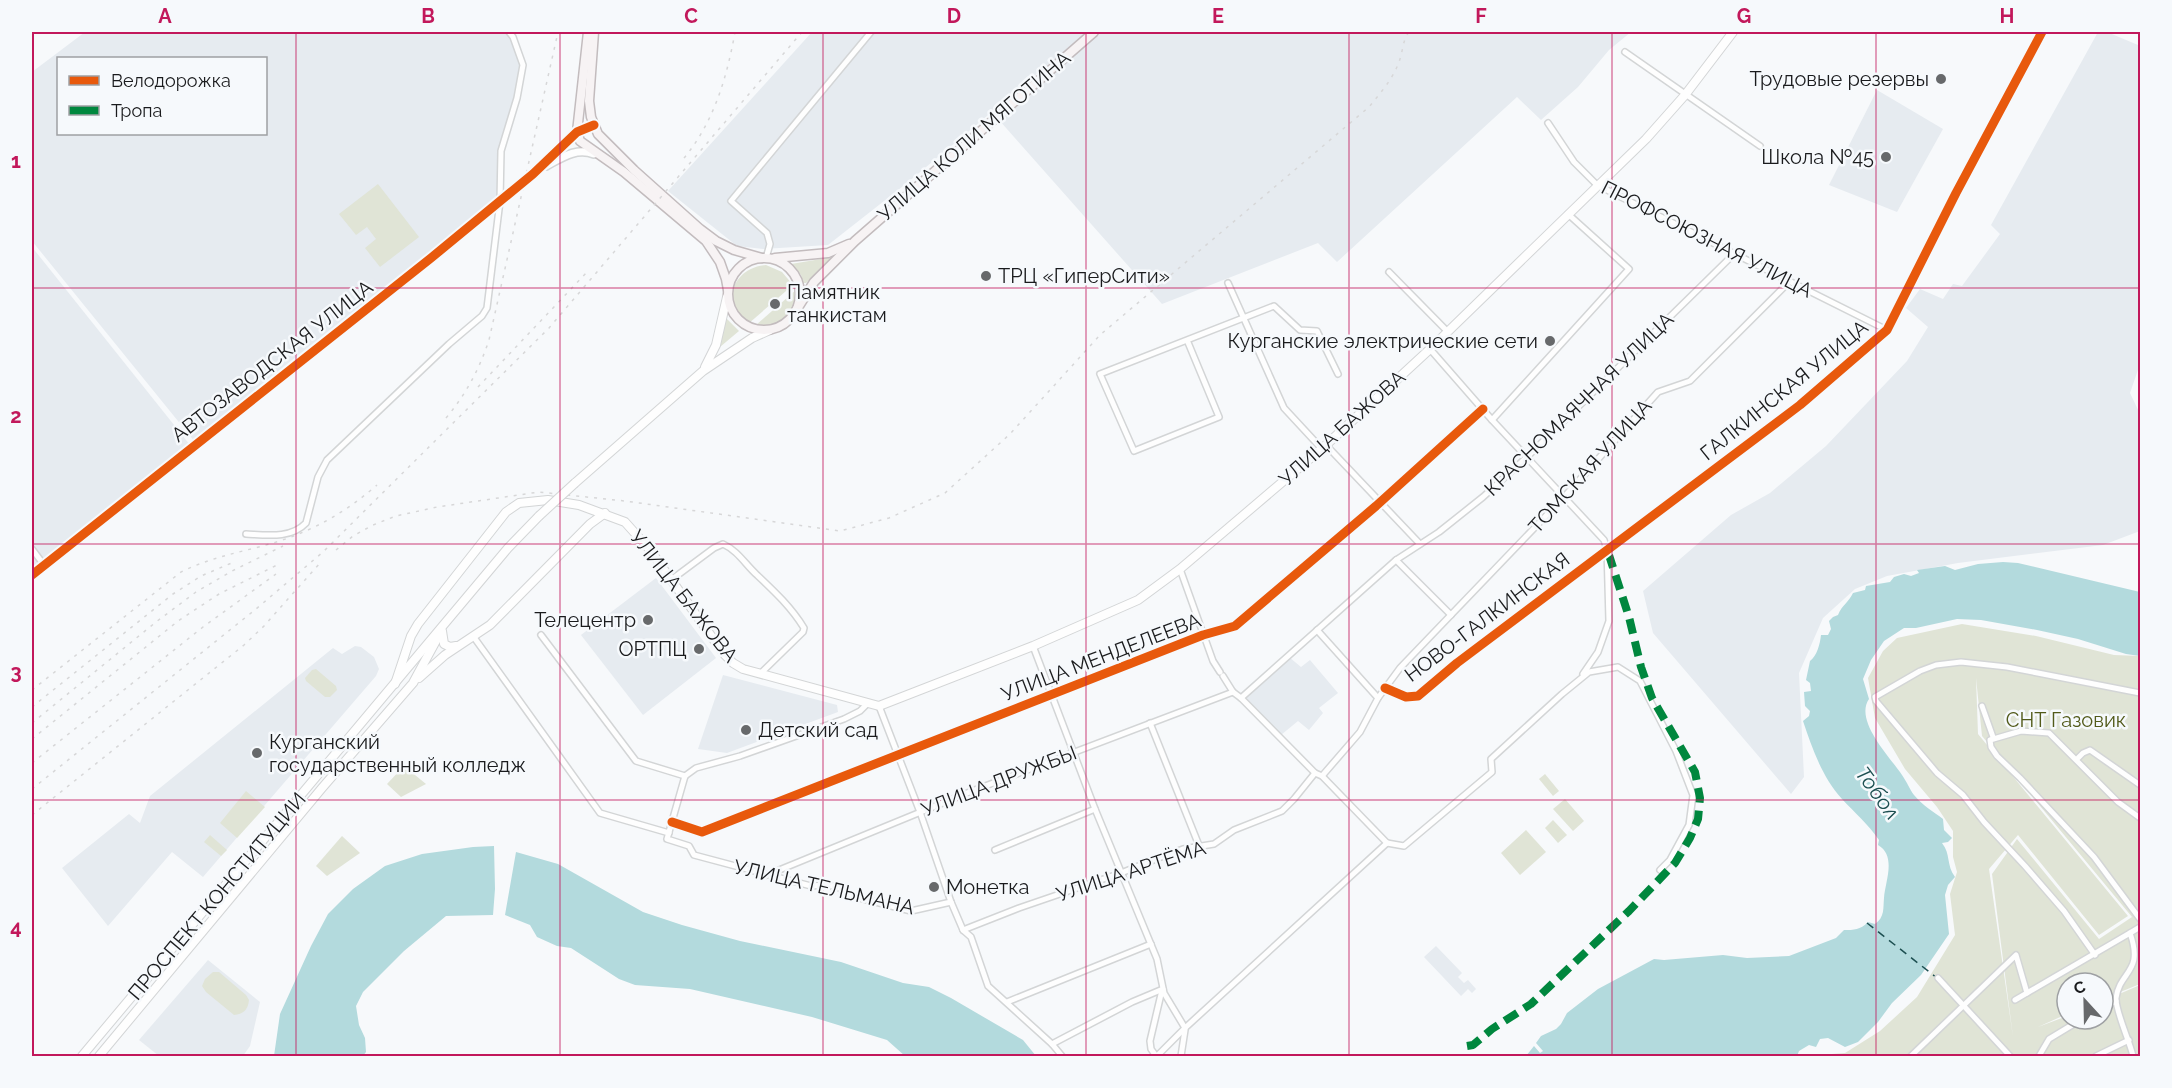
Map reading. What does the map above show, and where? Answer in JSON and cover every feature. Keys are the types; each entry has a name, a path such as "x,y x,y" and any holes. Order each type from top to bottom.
{"main road":[{"path":"588,32 578,132 580,141 624,172 706,241 720,262 733,313 743,324 756,329 770,330 786,323 797,309 800,291 795,274 787,266 734,250 716,241 634,170 598,134 588,101 594,32"},
{"name":"УЛИЦА КОЛИ МЯГОТИНА","path":"797,309 814,282 855,241 1094,32"},
{"name":"УЛИЦА БАЖОВА","path":"394,684 414,629 510,507 524,501 548,500 579,505 605,513 632,528 724,654 743,669 879,706 1033,646 1138,600 1180,569 1324,447 1430,349 1646,139 1685,95 1733,32"},
{"name":"УЛИЦА КОЛИ МЯГОТИНА","path":"766,258 828,253 855,241"},
{"path":"727,294 736,270 748,261 766,258"},
{"name":"ПРОСПЕКТ КОНСТИТУЦИИ","path":"703,370 716,345 727,294"},
{"name":"ПРОСПЕКТ КОНСТИТУЦИИ","path":"82,1056 508,548 575,483 703,370 744,342 770,330"},
{"path":"443,628 442,641 447,646 453,647 473,636 498,618 590,524 605,513"},
{"name":"ПРОСПЕКТ КОНСТИТУЦИИ","path":"99,1056 413,683 443,628"},
{"path":"413,683 463,642"},
{"path":"376,707 386,714"},
{"path":"184,934 194,943"}],"street":[{"path":"246,534 279,535 302,528 306,523 318,477 327,460 486,311 500,201 501,151 517,98 523,65 509,32"},
{"path":"766,258 770,244 767,233 731,201 872,32"},
{"name":"ГАЛКИНСКАЯ УЛИЦА","path":"1607,549 1800,405 1887,330 1956,193 2042,32"},
{"path":"1625,52 1760,146"},
{"path":"570,139 580,118"},
{"name":"ПРОФСОЮЗНАЯ УЛИЦА","path":"1548,123 1574,162 1597,185 1887,330"},
{"path":"533,174 578,132 594,126"},
{"path":"533,174 564,156 579,151 603,157"},
{"name":"АВТОЗАВОДСКАЯ УЛИЦА","path":"32,575 294,368 533,174"},
{"path":"1492,420 1629,269 1568,214"},
{"name":"КРАСНОМАЯЧНАЯ УЛИЦА","path":"1419,545 1483,497 1527,457 1734,254"},
{"path":"1389,273 1447,332"},
{"name":"ТОМСКАЯ УЛИЦА","path":"1451,615 1565,496 1658,392 1690,381 1789,282"},
{"path":"1228,283 1284,408 1380,502 1419,545 1396,560 1241,698"},
{"path":"1187,340 1219,417 1134,451 1100,375 1187,340 1274,306 1300,330 1317,331 1338,374"},
{"path":"1430,349 1492,420 1604,540 1607,549 1609,621 1598,652 1579,680"},
{"name":"УЛИЦА МЕНДЕЛЕЕВА","path":"672,822 702,832 1203,635 1235,626 1484,409"},
{"path":"671,580 714,548 723,544 734,550 782,598 804,628 798,638 760,674"},
{"path":"32,549 44,566"},
{"name":"НОВО-ГАЛКИНСКАЯ","path":"1385,688 1406,697 1418,696 1457,663 1607,549"},
{"path":"1322,776 1360,732 1378,698 1406,661 1451,615 1396,560"},
{"path":"1180,569 1213,661 1233,692 1315,773 1322,776 1387,843 1404,846 1491,771 1491,759 1589,672 1618,668 1640,681 1677,751 1693,795 1689,825 1670,860 1660,870"},
{"path":"1317,630 1378,698"},
{"path":"541,635 636,761 685,776"},
{"name":"УЛИЦА ТЕЛЬМАНА","path":"473,636 600,813 668,836 689,846 694,855 767,875 811,886 827,884 843,888 848,895 911,911 951,902"},
{"path":"1033,646 1095,809 1151,944 1166,998 1185,1028 1181,1056"},
{"path":"2095,955 2064,911 1984,822 1963,795 1937,773 1875,697 1928,668 1961,662 2007,668 2140,693"},
{"name":"УЛИЦА ДРУЖБЫ","path":"767,875 920,812 1233,692"},
{"path":"668,836 685,776 696,768 740,756 844,719 860,711 868,703"},
{"path":"879,706 920,812 951,902 963,930 971,937 988,986 1052,1044 1062,1056"},
{"path":"1982,706 1994,737"},
{"path":"1150,723 1200,848"},
{"path":"2140,818 2118,802 2049,733 2021,731 1994,737 1989,741 1997,756 2094,857 2140,920"},
{"path":"2077,759 2090,750 2140,785"},
{"name":"УЛИЦА АРТЁМА","path":"963,930 1183,849 1214,844 1248,823 1282,811 1315,773"},
{"path":"995,850 1095,809"},
{"path":"1163,989 1150,1041 1151,1049 1156,1056 1387,843"},
{"path":"2015,1000 2140,927"},
{"path":"2130,933 2134,950 2133,965 2120,986 2116,1001 2133,1056"},
{"path":"1007,1002 1151,944"},
{"path":"1911,1056 2016,956 2027,993"},
{"path":"1938,978 1962,1007 2010,1056"},
{"path":"1052,1044 1131,1002 1163,989"},
{"path":"2039,1056 2049,1039 2062,1031"},
{"path":"2096,1056 2129,1040"}],"shaded area":[{"path":"85,32 506,32 512,39 521,64 515,100 500,151 498,200 195,442 32,241 32,72"},
{"path":"812,32 1087,32 907,183 828,245 763,249 737,246 668,191"},
{"path":"1102,32 1631,32 1609,50 1578,87 1541,120 1517,97 1337,262 1318,243 1162,304 999,120"},
{"path":"2098,32 2107,32 2138,45 2140,70 2140,364 2130,393 2140,414 2140,531 2103,545 1958,563 1887,576 1855,589 1823,618 1799,673 1804,777 1791,794 1653,633 1643,591 1731,515 1770,493 1826,446 1907,361 1928,327 1906,308 1920,289 1943,299 1953,284 1962,286 2000,234 1991,225"},
{"name":"Школа №45","path":"1877,90 1943,129 1897,212 1829,185"},
{"path":"32,247 190,445 32,572"},
{"path":"656,578 716,658 643,715 581,635"},
{"name":"Курганский государственный колледж","path":"355,646 361,647 374,657 379,669 376,676 203,877 172,852 108,926 62,868 129,814 140,823 150,796 333,648 342,654"},
{"path":"1289,657 1301,667 1310,660 1338,693 1319,708 1323,713 1309,730 1298,721 1281,735 1245,699 1246,695"},
{"name":"Детский сад","path":"723,675 837,705 838,712 727,753 698,749"},
{"path":"1436,946 1462,973 1458,977 1464,983 1468,980 1476,989 1472,993 1468,989 1461,996 1424,957"},
{"path":"208,960 260,1002 250,1046 243,1056 159,1056 139,1040"}],"green space":[{"path":"378,184 419,237 380,267 365,248 376,239 367,227 356,235 339,214"},
{"path":"833,257 835,259 806,283 803,283 801,275 791,264"},
{"path":"766,265 782,272 793,285 748,324 739,316 734,307 732,297 734,288 738,279 745,272"},
{"path":"796,290 793,306 785,318 772,325 756,325"},
{"path":"725,317 739,331 720,347 720,344"},
{"name":"СНТ Газовик","path":"1962,624 2036,636 2114,655 2140,656 2140,984 2115,994 2115,971 2055,971 2055,1019 2038,1027 2055,1021 2055,1031 2115,1031 2115,996 2140,985 2140,1056 1805,1056 1845,1053 1880,1031 1917,997 1955,935 1950,894 1957,872 1953,857 1953,831 1937,807 1905,769 1875,718 1868,678 1883,651 1897,638","holes":["1976,678 1982,736 2132,917 2099,939 2017,839 1992,874 2013,1037 1989,869 2018,835 2099,935 2128,916 1978,734"]},
{"path":"316,669 336,686 337,690 330,697 325,697 306,681 305,678"},
{"path":"404,766 426,784 401,797 387,784"},
{"path":"1545,774 1559,791 1553,796 1539,779"},
{"path":"246,791 265,807 237,838 220,823"},
{"path":"1565,799 1584,821 1573,831 1553,809"},
{"path":"1553,820 1567,835 1558,843 1545,828"},
{"path":"1526,830 1546,852 1520,875 1501,853"},
{"path":"210,835 227,850 221,856 204,842"},
{"path":"342,836 360,853 327,876 316,866"},
{"path":"213,972 219,972 246,995 249,1000 248,1006 240,1014 234,1015 202,986 205,979"}],"water":[{"name":"Тобол","path":"2018,563 2140,592 2140,656 2078,639 1981,620 1957,619 1916,628 1904,628 1884,641 1871,660 1863,679 1869,699 1866,718 1875,738 1914,795 1943,819 1944,830 1952,838 1942,843 1947,851 1950,868 1955,877 1948,885 1945,895 1949,934 1921,975 1892,1003 1878,1022 1858,1042 1845,1047 1828,1038 1820,1039 1816,1047 1809,1045 1799,1051 1797,1056 1526,1056 1534,1046 1540,1053 1543,1051 1536,1043 1541,1036 1556,1029 1567,1013 1598,989 1654,959 1723,955 1747,958 1789,956 1836,938 1844,930 1857,929 1868,922 1875,924 1878,921 1882,915 1889,862 1884,850 1878,845 1879,840 1875,834 1835,790 1814,752 1803,721 1809,716 1810,711 1805,706 1804,692 1811,691 1810,683 1806,680 1810,661 1819,646 1821,635 1828,635 1831,629 1829,621 1838,615 1853,593 1865,590 1866,586 1890,582 1894,577 1904,574 1911,576 1919,573 1917,570 1945,566 1955,570 1978,564"},
{"path":"494,846 493,915 446,916 404,951 363,992 356,1006 359,1025 365,1038 366,1052 363,1056 274,1056 280,1014 311,946 328,914 353,889 385,866 422,854"},
{"path":"516,852 558,864 643,912 682,925 740,941 841,962 903,983 929,987 1023,1040 1036,1056 905,1056 887,1040 812,1017 690,989 635,985 619,979 571,948 557,946 537,937 530,925 505,915"}],"ferry route":[{"path":"1867,923 1937,978"}],"railway":[{"path":"446,418 471,381 489,340 558,32"},
{"path":"684,158 704,129 718,98 735,32"},
{"path":"32,789 256,609 323,552 549,328 802,32"},
{"path":"336,550 353,536 396,516 437,507 539,492 625,501 840,531 889,518 945,493 1010,434 1100,335 1369,107 1394,72 1409,32"},
{"path":"478,387 589,270"},
{"path":"32,690 181,572 215,559 302,533 341,512 377,485"},
{"path":"32,723 196,592 283,546"},
{"path":"32,707 173,594 201,576 234,562"},
{"path":"32,815 244,645 320,563"},
{"path":"32,739 178,621 219,594 277,565"},
{"path":"32,763 203,627 276,574"}],"marked path":[{"path":"1467,1046 1473,1045 1492,1029 1531,1004 1629,911 1675,863 1698,819 1700,798 1695,772 1652,698 1607,549"}],"cycle path":[{"path":"1385,688 1406,697 1418,696 1457,663 1800,405 1887,330 1956,193 2042,32"},
{"path":"32,575 431,258 533,174 577,132 594,125"},
{"path":"672,822 702,832 1203,635 1235,626 1376,506 1483,409"}],"place":[{"name":"Трудовые резервы","path":"1941,79"},
{"name":"Школа №45","path":"1886,157"},
{"name":"ТРЦ «ГиперСити»","path":"986,276"},
{"name":"Памятник танкистам","path":"775,304"},
{"name":"Курганские электрические сети","path":"1550,341"},
{"name":"Телецентр","path":"648,620"},
{"name":"ОРТПЦ","path":"699,649"},
{"name":"Детский сад","path":"746,730"},
{"name":"Курганский государственный колледж","path":"257,753"},
{"name":"Монетка","path":"934,887"}]}
